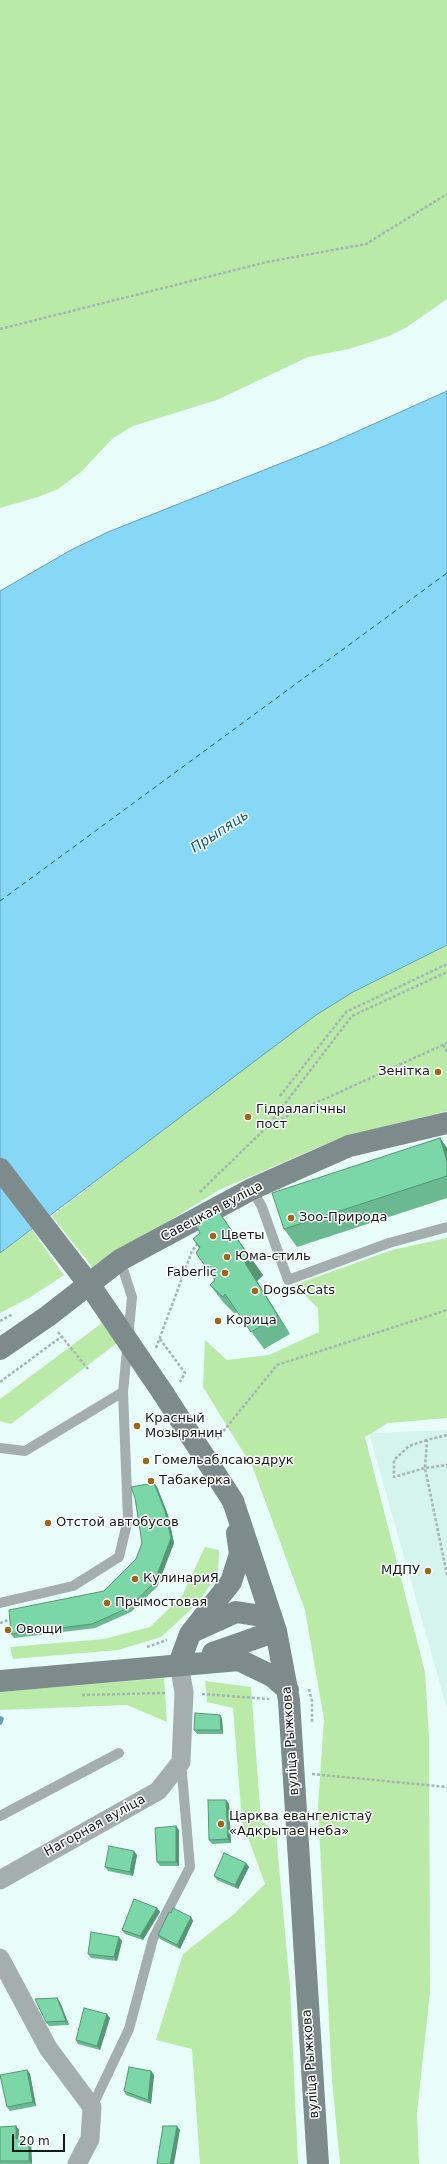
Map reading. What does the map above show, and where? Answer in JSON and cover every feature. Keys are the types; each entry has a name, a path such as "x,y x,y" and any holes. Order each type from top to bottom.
{"main road":[{"name":"Савецкая вуліца","path":"0,1349 48,1316 120,1260 252,1189 350,1146 447,1123"},
{"name":"вуліца Рыжкова","path":"0,1168 170,1390 233,1501 276,1631 289,1695 318,2164"},
{"path":"179,1664 180,1635 231,1582 240,1554 233,1501"},
{"path":"179,1664 246,1643 276,1631 262,1616 236,1612 180,1635"},
{"path":"0,1681 179,1664 239,1660 272,1676 289,1695"}],"street":[{"path":"179,1664 184,1692 181,1762"},
{"name":"Нагорная вуліца","path":"0,1880 158,1791 181,1762"},
{"path":"0,1958 48,2048 92,2107 90,2139 77,2164"}],"lane":[{"path":"252,1189 262,1207 288,1280 389,1243 447,1227"},
{"path":"0,1603 74,1586 119,1557 128,1519 122,1392 132,1297 120,1260"},
{"path":"0,1448 25,1451 122,1392"},
{"path":"0,1816 119,1753"},
{"path":"92,2107 129,2029 153,1939 190,1867 181,1762"}],"path":[{"path":"0,329 268,262 366,244 447,194"},
{"path":"280,1096 346,1012 447,964"},
{"path":"200,1192 270,1124 352,1016 447,972"},
{"path":"270,1124 447,1043"},
{"path":"443,1045 447,1052"},
{"path":"214,1443 277,1365 447,1310"},
{"path":"48,1316 61,1337 88,1370"},
{"path":"0,1382 61,1337"},
{"path":"160,1340 185,1373 170,1390"},
{"path":"447,1435 409,1446 394,1460 394,1478 425,1468 447,1465"},
{"path":"427,1440 425,1468 447,1575"},
{"path":"143,1648 164,1642 180,1635"},
{"path":"80,1695 184,1692 250,1699 289,1695 312,1701"},
{"path":"312,1774 447,1787"}],"shaded area":[{"name":"МДПУ","path":"447,1430 447,1709 369,1433"}],"green space":[{"path":"0,0 447,0 447,299 407,327 389,336 349,349 308,357 217,400 133,426 113,438 81,472 58,489 38,497 0,508"},
{"path":"447,945 447,1111 335,1140 219,1190 93,1268 52,1216 274,1044 316,1015 353,992"},
{"path":"32,1230 64,1275 29,1298 0,1313 0,1253"},
{"path":"447,1238 447,1418 388,1423 365,1437 425,1672 429,1737 430,1992 417,2113 419,2164 340,2164 332,2080 318,1806 324,1719 305,1610 253,1468 203,1387 205,1340 227,1360 269,1355 319,1332 318,1308 294,1285 392,1250"},
{"path":"102,1323 117,1343 11,1424 0,1421 0,1399"},
{"path":"205,1547 219,1550 218,1573 198,1603 161,1637 118,1650 13,1659 10,1647 104,1639 150,1627 182,1596"},
{"path":"164,1678 167,1722 127,1705 0,1710 0,1692"},
{"path":"205,1681 251,1687 261,1820 276,1833 290,1987 298,2164 200,2164 192,2049 156,2040 183,1954 234,1914 265,1884 242,1821 233,1708 207,1702"}],"water":[{"name":"Прыпяць","path":"447,391 447,945 353,992 316,1015 0,1253 0,591 71,550 108,532 327,445"}],"building":[{"path":"440,1138 447,1161 447,1176 284,1229 272,1193"},
{"path":"217,1209 250,1258 245,1263 278,1316 251,1332 225,1294 223,1297 210,1285 215,1280 196,1253 200,1247 193,1239 200,1233 193,1221 204,1212 207,1216"},
{"path":"154,1483 165,1511 171,1538 154,1583 128,1608 92,1624 11,1634 9,1610 104,1591 136,1559 142,1543 135,1498 131,1487"},
{"path":"195,1713 220,1715 221,1730 194,1730"},
{"name":"Царква евангелістаў «Адкрытае неба»","path":"208,1800 226,1800 228,1839 209,1840"},
{"path":"176,1826 176,1862 157,1862 155,1828"},
{"path":"109,1846 134,1851 130,1872 105,1867"},
{"path":"224,1853 246,1863 235,1885 214,1876"},
{"path":"134,1899 157,1908 140,1936 122,1930"},
{"path":"173,1908 191,1917 177,1945 158,1935 169,1912 171,1913"},
{"path":"91,1932 119,1937 114,1957 88,1954"},
{"path":"57,1998 66,2021 46,2022 35,1999"},
{"path":"84,2008 107,2014 97,2046 76,2040"},
{"path":"129,2067 151,2071 148,2100 124,2091"},
{"path":"27,2070 33,2102 7,2107 0,2075"},
{"path":"16,2126 16,2139 29,2138 29,2161 0,2161 0,2127"},
{"path":"163,2126 177,2126 170,2164 157,2164"}],"ferry route":[{"path":"0,901 447,573"}],"place":[{"name":"Зенітка","path":"438,1072"},
{"name":"Гідралагічны пост","path":"248,1117"},
{"name":"Зоо-Природа","path":"291,1218"},
{"name":"Цветы","path":"213,1236"},
{"name":"Юма-стиль","path":"227,1257"},
{"name":"Faberlic","path":"225,1273"},
{"name":"Dogs&Cats","path":"255,1291"},
{"name":"Корица","path":"218,1321"},
{"name":"Красный Мозырянин","path":"137,1426"},
{"name":"Гомельаблсаюздрук","path":"146,1461"},
{"name":"Табакерка","path":"151,1481"},
{"name":"Отстой автобусов","path":"48,1523"},
{"name":"МДПУ","path":"428,1571"},
{"name":"КулинариЯ","path":"135,1579"},
{"name":"Прымостовая","path":"107,1603"},
{"name":"Овощи","path":"8,1630"},
{"name":"Царква евангелістаў «Адкрытае неба»","path":"221,1824"}]}
